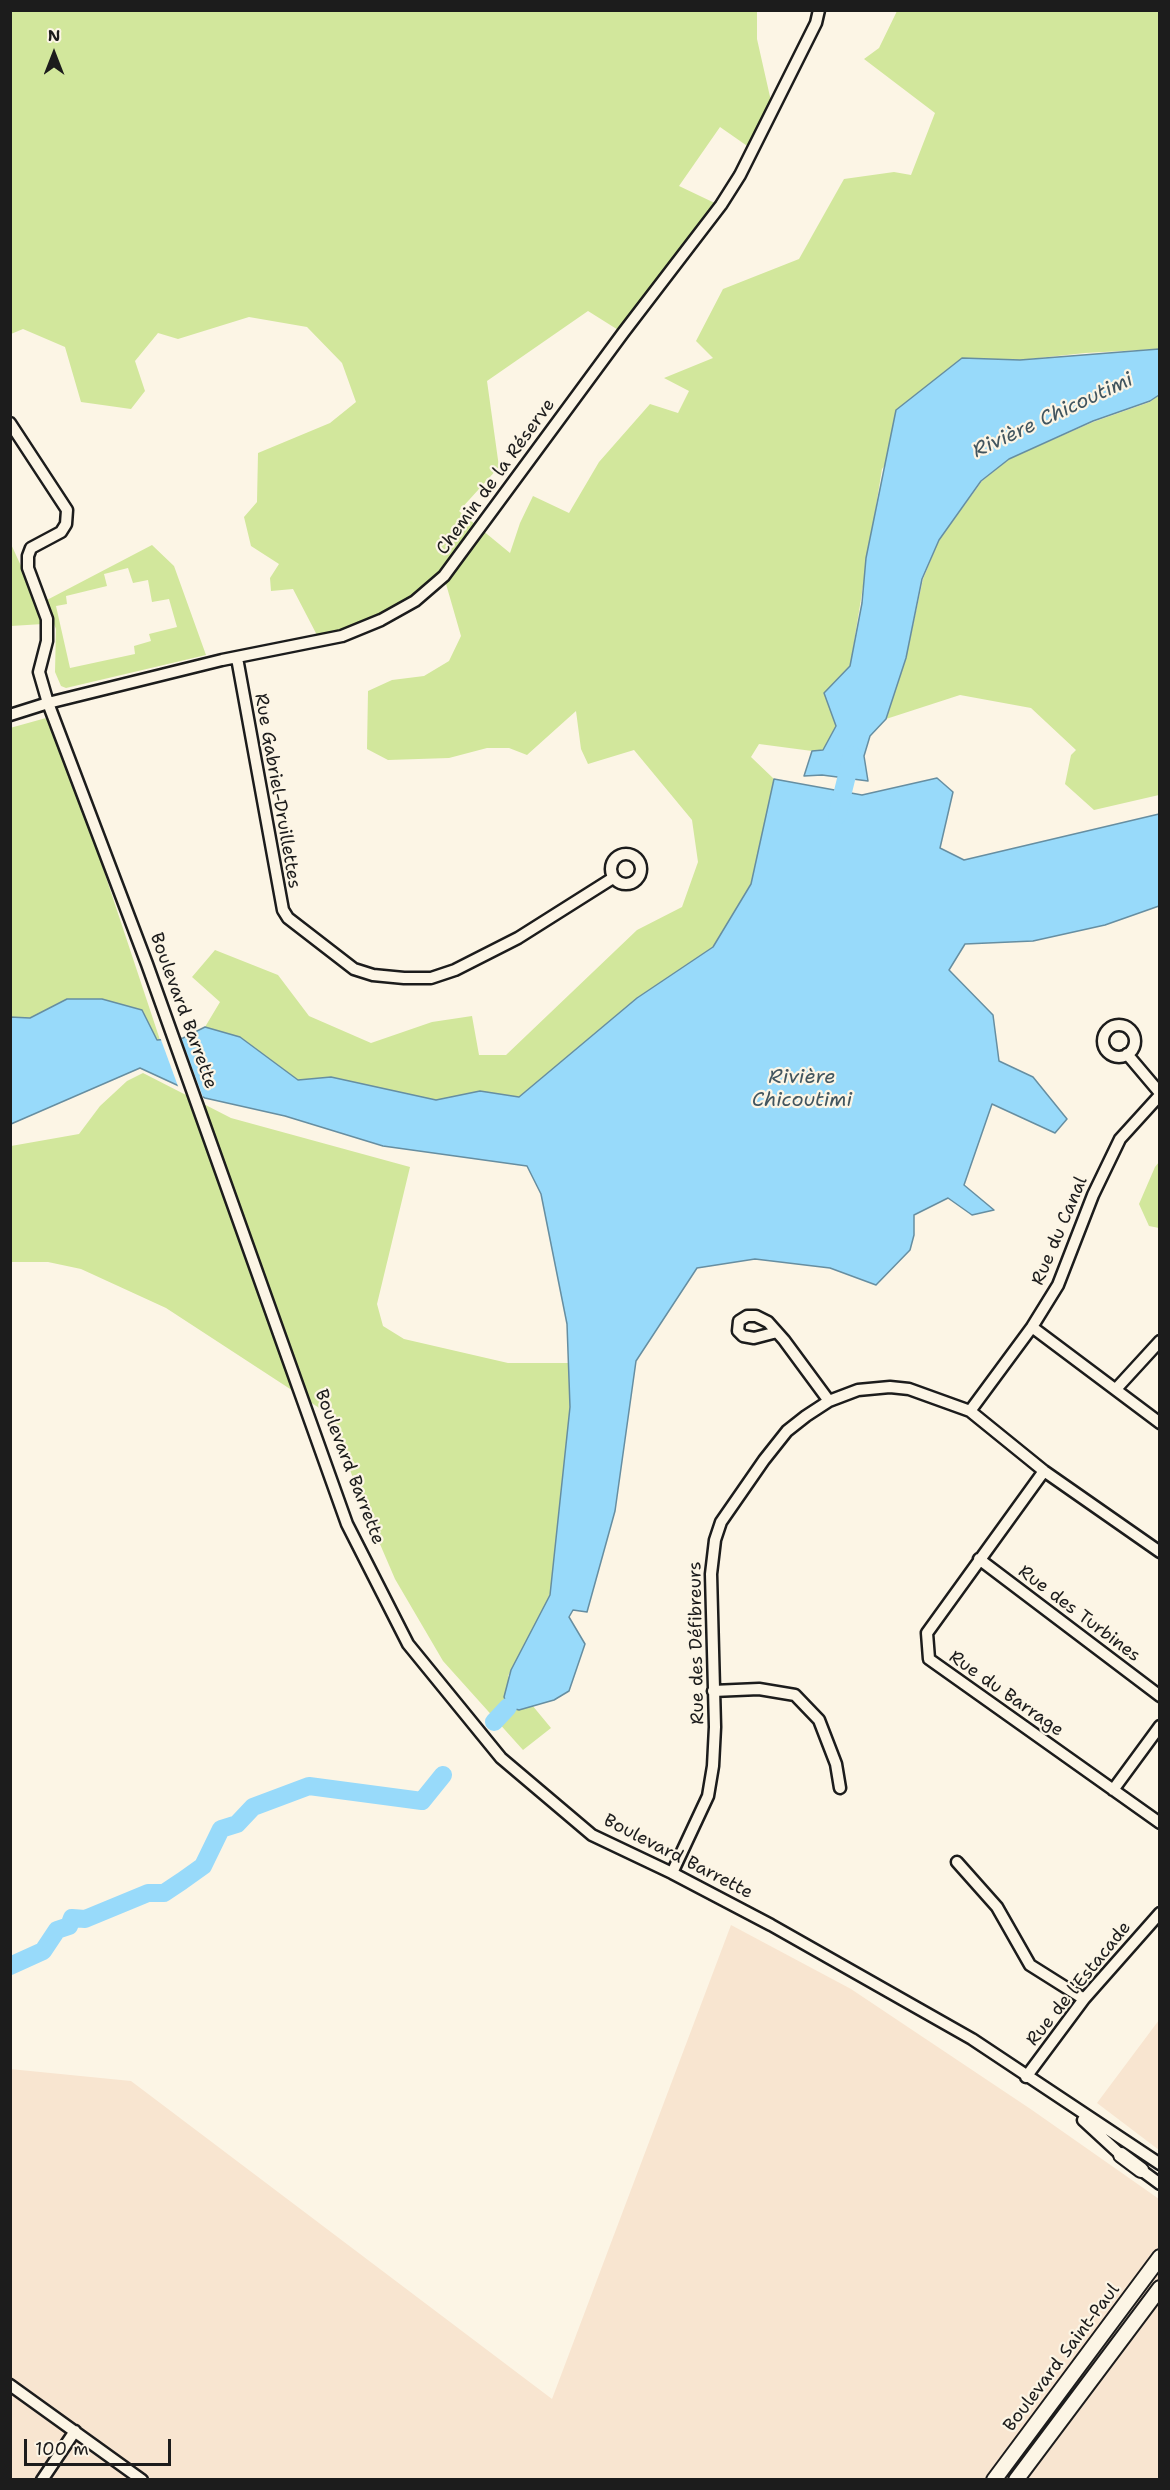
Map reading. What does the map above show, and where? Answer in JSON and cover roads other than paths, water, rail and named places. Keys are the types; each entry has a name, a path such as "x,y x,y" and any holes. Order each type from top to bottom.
{"main road":[{"name":"Boulevard Barrette","path":"1121,2155 1141,2170"},
{"name":"Boulevard Saint-Paul","path":"994,2480 1160,2257"},
{"name":"Boulevard Saint-Paul","path":"1016,2480 1160,2289"}],"street":[{"name":"Chemin de la Réserve","path":"10,715 48,703 237,658 342,636 381,620 415,601 444,576 623,333 721,206 740,175 816,23 819,10"},
{"name":"Boulevard Barrette","path":"10,423 66,510 66,524 61,532 32,548 28,556 28,568 47,619 47,641 39,672 48,703 147,964 347,1524 408,1644 501,1758 592,1835 672,1873 972,2039 1068,2106 1129,2142 1160,2164"},
{"name":"Rue Gabriel-Druillettes","path":"237,658 283,910 288,918 354,969 374,975 404,978 431,978 455,970 518,938 614,878"},
{"path":"1127,1054 1160,1094"},
{"name":"Rue du Canal","path":"970,1411 1032,1327 1058,1285 1093,1195 1120,1139 1160,1094"},
{"path":"1032,1327 1160,1423"},
{"path":"777,1332 829,1401"},
{"path":"1116,1389 1160,1341"},
{"name":"Rue des Défibreurs","path":"672,1873 708,1796 715,1727 711,1574 715,1540 721,1522 787,1431 829,1401 858,1390 890,1387 909,1389 970,1411 1044,1471 1160,1552"},
{"name":"Rue du Barrage","path":"1044,1471 927,1633 929,1659 1160,1823"},
{"name":"Rue des Turbines","path":"979,1559 1160,1696"},
{"path":"713,1691 759,1689 795,1695 819,1720 836,1764 840,1788"},
{"path":"1113,1790 1160,1726"},
{"path":"957,1862 997,1906 1030,1965 1084,1999"},
{"name":"Rue de l'Estacade","path":"1026,2077 1084,1999 1160,1913"},
{"name":"Boulevard Barrette","path":"1068,2106 1121,2155"},
{"name":"Boulevard Barrette","path":"1141,2170 1160,2184"},
{"path":"10,2385 142,2480"},
{"path":"42,2480 75,2431"}],"water":[{"name":"Rivière Chicoutimi","path":"1159,349 1159,395 1150,401 1093,421 1009,459 981,481 939,540 922,579 906,658 886,719 870,736 864,756 868,781 822,775 804,776 812,751 823,750 836,726 824,693 850,666 862,603 866,558 896,410 962,358 1020,360"},
{"name":"Rivière Chicoutimi","path":"937,778 953,792 940,848 964,860 1159,814 1159,906 1105,925 1033,941 965,944 949,970 993,1015 999,1061 1033,1077 1067,1119 1055,1133 992,1104 964,1185 994,1210 972,1215 948,1198 914,1215 914,1235 910,1250 876,1285 830,1268 755,1259 697,1268 636,1361 615,1511 587,1612 573,1610 569,1617 585,1644 569,1691 554,1700 519,1710 508,1707 504,1697 511,1670 550,1595 570,1407 567,1324 541,1194 527,1166 383,1146 285,1116 205,1098 140,1068 11,1124 10,1017 30,1018 67,999 102,999 142,1010 157,1040 183,1038 205,1027 240,1037 298,1080 331,1077 436,1100 480,1091 519,1097 637,998 713,947 751,884 774,779 862,795"}],"waterway":[{"name":"Rivière Chicoutimi","path":"837,816 852,755"},
{"path":"494,1722 508,1707"},
{"path":"10,1966 43,1951 57,1930 69,1926 72,1918 85,1919 148,1893 164,1893 203,1866 221,1829 237,1824 253,1807 309,1786 422,1801 443,1775"}]}
